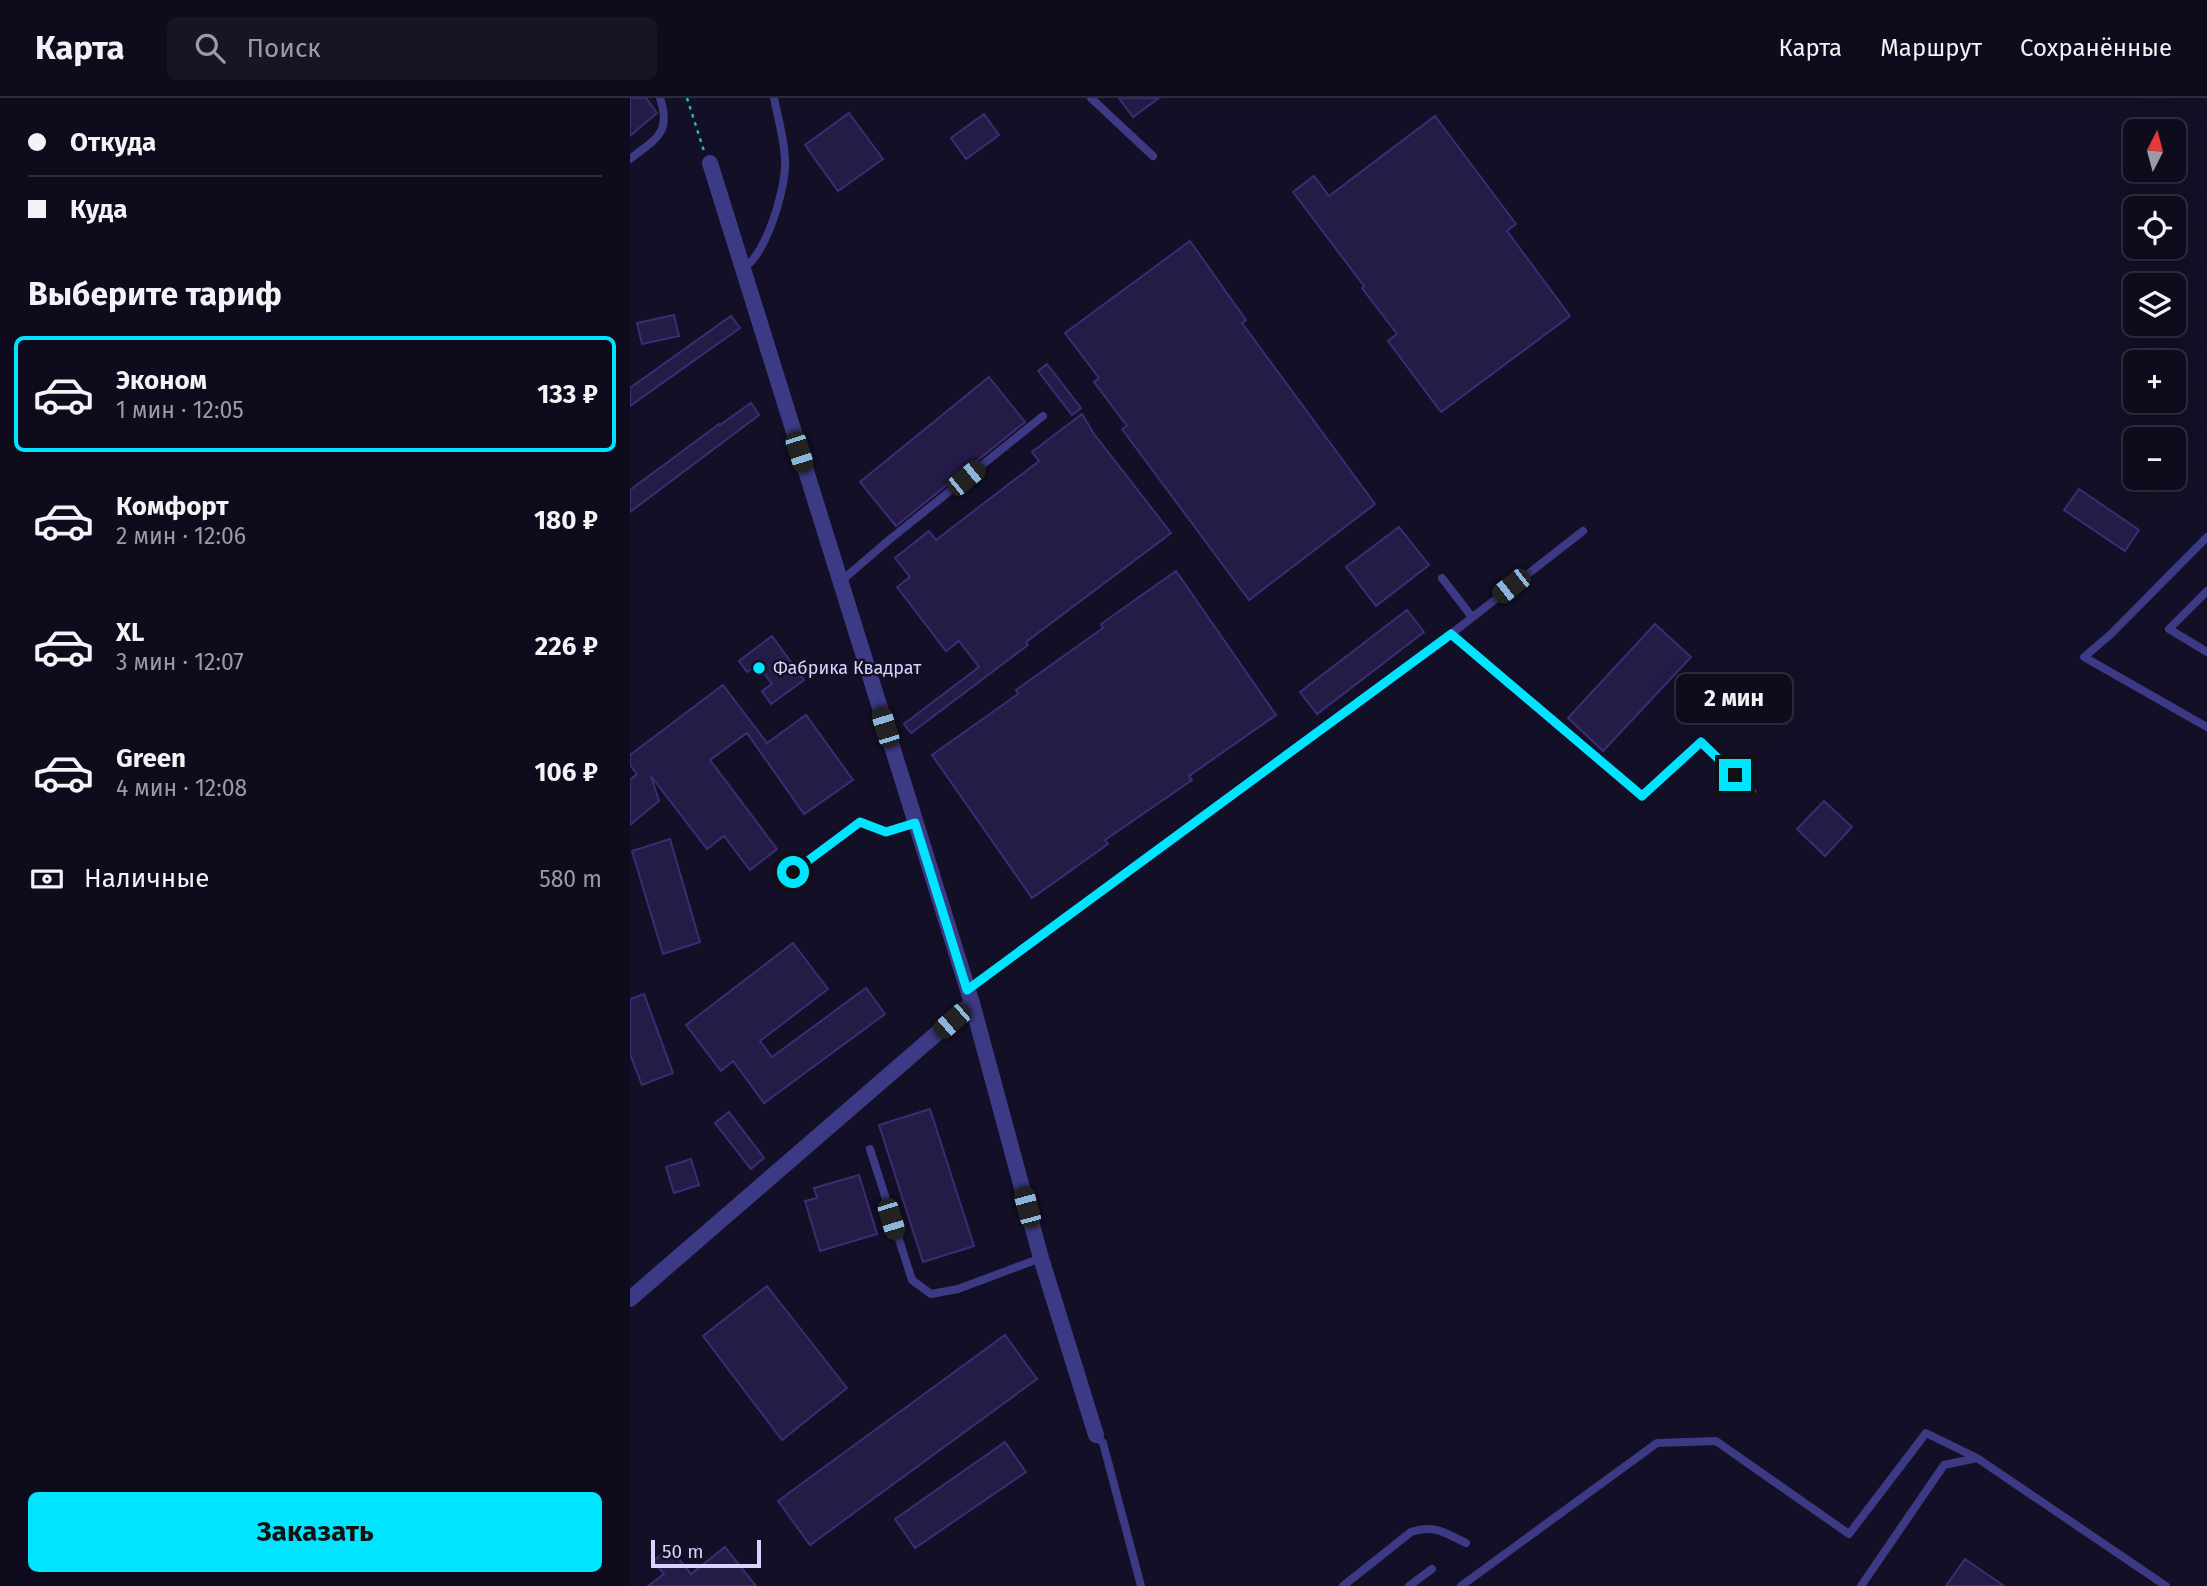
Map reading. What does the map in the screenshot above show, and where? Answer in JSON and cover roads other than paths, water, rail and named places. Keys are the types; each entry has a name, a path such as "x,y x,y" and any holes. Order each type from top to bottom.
{"street":[{"path":"710,163 970,997 1041,1258 1096,1435"},
{"path":"630,1299 970,997"}],"lane":[{"path":"630,159 660,136 664,129 664,108 660,98"},
{"path":"742,269 750,265 774,223 786,163 774,98"},
{"path":"1091,98 1153,156"},
{"path":"840,582 1044,416"},
{"path":"970,997 1451,634 1583,531"},
{"path":"2207,537 2110,635 2084,657 2207,727"},
{"path":"1442,578 1472,617"},
{"path":"2207,591 2169,629 2207,652"},
{"path":"1451,634 1642,796 1701,742 1752,791"},
{"path":"793,872 860,822 886,832 915,823"},
{"path":"870,1149 912,1280 931,1294 958,1289 1041,1258"},
{"path":"1461,1586 1657,1443 1716,1441 1849,1534 1926,1433 1977,1458 2166,1586"},
{"path":"1096,1435 1103,1443 1140,1586"},
{"path":"1861,1586 1944,1465 1977,1458"},
{"path":"1343,1586 1411,1532 1425,1527 1435,1528 1466,1543"},
{"path":"1409,1586 1432,1569"}],"place":[{"name":"Фабрика Квадрат","path":"759,668"}]}
